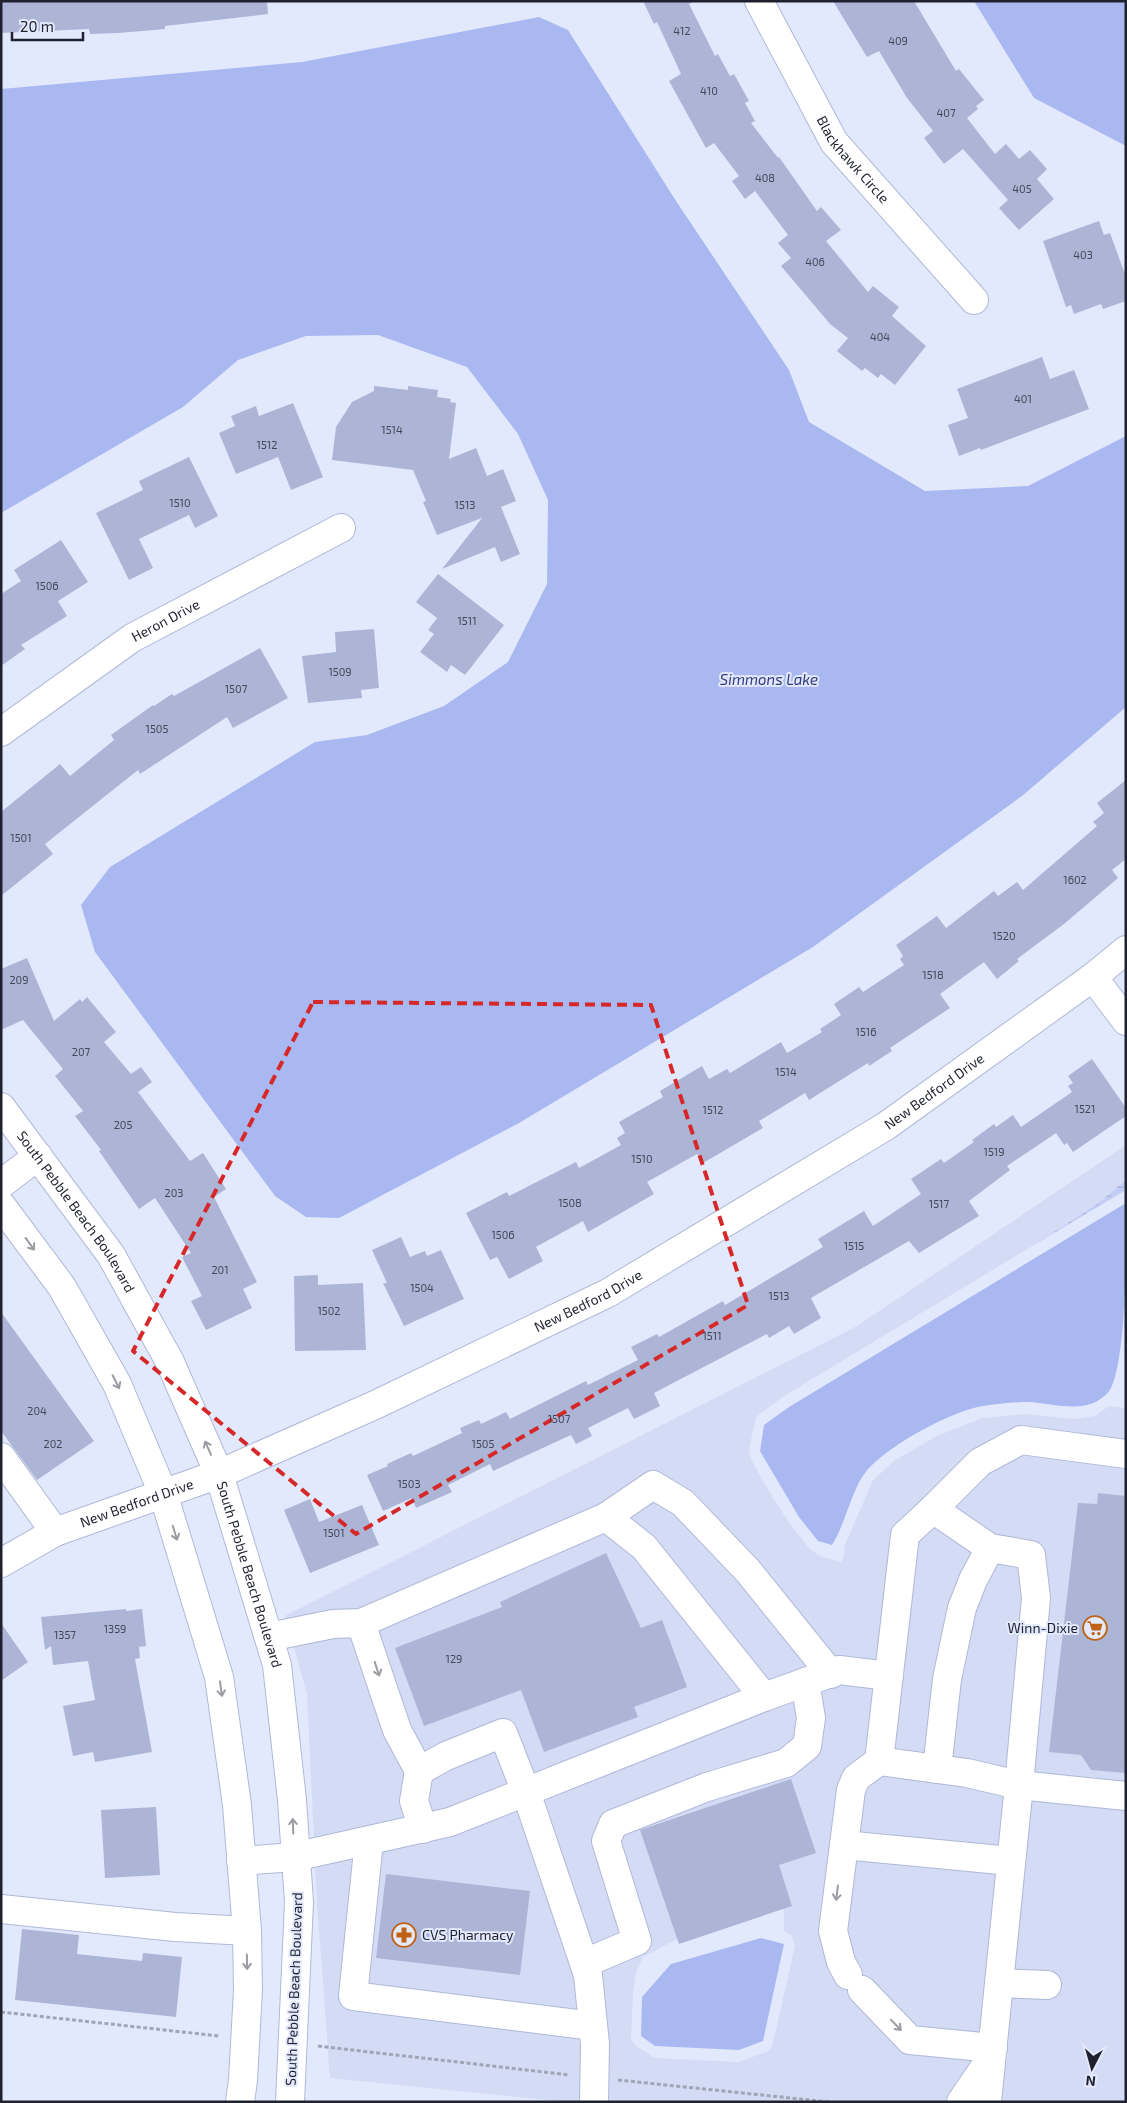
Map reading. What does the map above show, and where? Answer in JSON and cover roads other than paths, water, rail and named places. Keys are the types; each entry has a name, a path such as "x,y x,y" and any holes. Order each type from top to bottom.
{"street":[{"name":"Blackhawk Circle","path":"760,1 834,142 974,300"},
{"name":"Heron Drive","path":"1,732 132,638 341,528"},
{"name":"New Bedford Drive","path":"1,1563 55,1532 219,1474 375,1406 608,1293 886,1126 1093,978 1126,950"},
{"path":"1093,978 1126,1021"},
{"name":"South Pebble Beach Boulevard","path":"1,1107 112,1255 170,1362 219,1474 277,1665 292,1800 294,1857 299,1902 290,2102"},
{"path":"1,1184 38,1156"},
{"path":"1,1205 62,1287 117,1384 163,1493 219,1677 237,1805 247,1931 248,1990 246,2039 240,2102"},
{"path":"879,1761 905,1535 980,1462 1021,1440 1126,1454"},
{"path":"1,1457 55,1532"},
{"path":"269,1638 333,1624 362,1623 606,1517 654,1485 683,1503 748,1571 831,1674"},
{"path":"933,1509 990,1548 1030,1555 1036,1598 1020,1785 987,2102"},
{"path":"606,1517 644,1547 764,1697"},
{"path":"937,1769 947,1679 962,1608 973,1580 990,1548"},
{"path":"362,1623 397,1730 419,1771 414,1801 423,1829"},
{"path":"241,1862 294,1857 450,1822 764,1697 840,1670 889,1676"},
{"path":"585,1963 637,1941 606,1840 613,1824 707,1787 786,1763 807,1746 811,1718 805,1682"},
{"path":"419,1771 446,1756 503,1733 526,1792 585,1963 594,2026 594,2090"},
{"path":"992,2053 910,2040 855,1982 841,1962 833,1931 850,1790 856,1778 879,1761 937,1769 1020,1785 1126,1796"},
{"path":"369,1841 353,1996 594,2026"},
{"path":"844,1845 1012,1861"},
{"path":"1,1909 175,1927 247,1931"},
{"path":"999,1983 1047,1985"},
{"path":"961,2102 992,2053"}],"water":[{"path":"974,1 1126,1 1126,146 1034,98"},
{"name":"Simmons Lake","path":"539,17 568,30 676,201 789,370 809,422 925,491 1028,486 1126,436 1126,707 1022,796 813,947 519,1123 339,1218 306,1217 275,1196 95,952 81,905 110,867 315,742 367,735 444,706 508,662 547,584 548,500 518,434 467,367 378,335 306,336 238,360 183,407 1,513 1,89 302,62"},
{"path":"1126,1203 1123,1328 1116,1375 1110,1390 1102,1398 1082,1406 1017,1402 983,1406 954,1415 919,1432 887,1452 865,1473 860,1480 841,1528 832,1545 818,1541 799,1517 760,1451 764,1425 789,1407"},
{"path":"761,1938 784,1944 763,2041 739,2050 655,2046 641,2036 642,1997 671,1964"}],"place":[{"name":"Winn-Dixie","path":"1095,1628"},
{"name":"CVS Pharmacy","path":"404,1935"}]}
